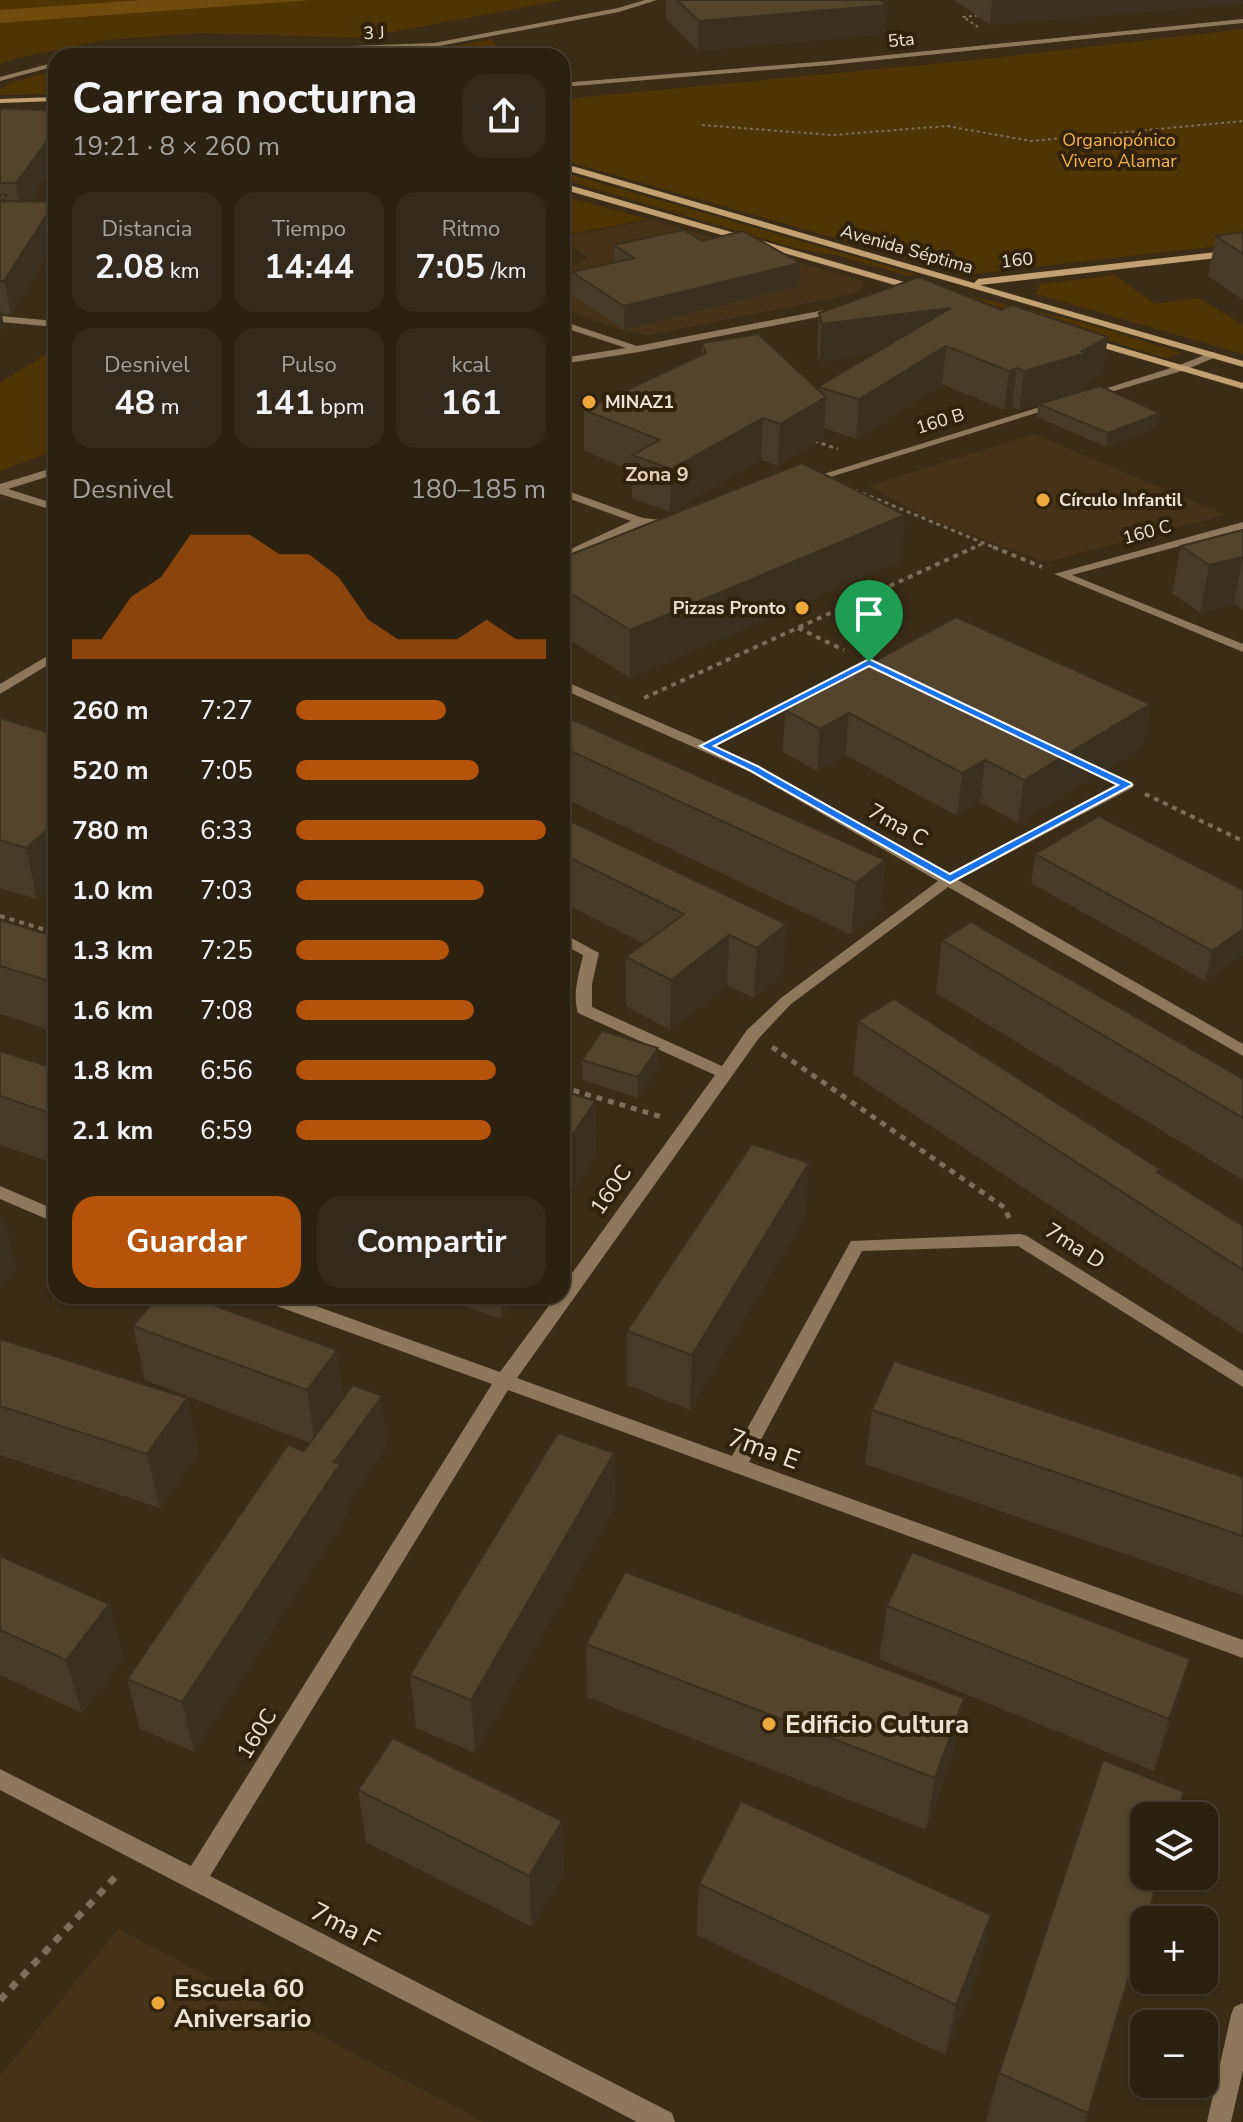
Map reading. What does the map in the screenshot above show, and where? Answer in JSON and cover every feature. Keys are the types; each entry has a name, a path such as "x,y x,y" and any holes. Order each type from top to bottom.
{"main road":[{"path":"0,101 48,99"},
{"path":"0,110 20,111"},
{"name":"Avenida Séptima","path":"570,168 1243,364"},
{"path":"570,188 927,291"},
{"name":"160","path":"941,289 969,283 1243,252"},
{"path":"1076,337 1243,386"}],"street":[{"path":"619,10 653,0"},
{"path":"619,10 660,8"},
{"name":"3 J","path":"379,48 434,45 619,10"},
{"name":"5ta","path":"570,84 1243,21"},
{"path":"426,48 434,45"},
{"path":"0,79 48,66"},
{"path":"903,297 927,291"},
{"path":"570,360 858,306"},
{"path":"0,319 48,323"},
{"path":"570,327 639,349"},
{"name":"160 B","path":"793,486 1181,368 1212,355"},
{"path":"0,489 48,473"},
{"path":"0,489 48,505"},
{"path":"570,495 641,521 680,525"},
{"path":"570,553 641,521"},
{"name":"160 C","path":"1060,574 1243,525"},
{"path":"1060,574 1243,648"},
{"path":"0,690 48,660"},
{"path":"705,746 869,662"},
{"name":"7ma C","path":"570,687 753,768 1242,1050"},
{"name":"160C","path":"570,1289 753,1034 786,1001 950,879 1127,785"},
{"path":"570,942 591,953 584,984 584,1009 724,1073"},
{"path":"0,1192 48,1213"},
{"name":"7ma D","path":"736,1467 857,1245 1021,1240 1243,1380"},
{"name":"7ma E","path":"291,1304 1243,1649"},
{"name":"160C","path":"195,1880 503,1383 559,1304"},
{"name":"7ma F","path":"0,1779 663,2122"},
{"path":"1219,2122 1243,2015"}],"path":[{"path":"992,14 963,17 1006,45"},
{"path":"702,125 832,135 947,126 1031,141 1243,121"},
{"path":"801,436 871,461"},
{"path":"821,476 1060,574"},
{"path":"622,708 984,543"},
{"path":"798,628 869,662"},
{"path":"1127,785 1243,841"},
{"path":"0,916 48,931"},
{"path":"753,1034 1005,1208 1021,1240"},
{"path":"570,1089 686,1125"},
{"path":"0,2000 140,1851"}],"shaded area":[{"path":"142,0 311,0 0,23 0,10"},
{"path":"651,220 860,280 864,286 853,294 648,335 613,328 570,310 570,269 587,257 570,244 570,236"},
{"name":"Círculo Infantil","path":"1034,434 1225,515 1046,562 927,518 869,486"},
{"name":"Escuela 60 Aniversario","path":"118,1929 484,2122 0,2122 0,2076"}],"green space":[{"path":"0,0 563,0 361,38 203,33 48,48 48,52 0,64"},
{"name":"Organopónico Vivero Alamar","path":"1243,29 1243,243 965,275 570,162 570,98 975,60"},
{"path":"492,39 498,48 447,48"},
{"path":"48,72 48,94 0,95 0,90 11,83"},
{"path":"570,174 915,274 908,276 836,255 798,249 570,181"},
{"path":"570,198 649,219 570,234"},
{"path":"1115,275 1155,304 1199,298 1243,325 1243,354 1036,294 1040,284"},
{"path":"969,296 1082,322 1182,353 1166,358"},
{"path":"48,353 48,453 0,471 0,383"}],"building":[{"path":"677,0 880,0 887,5 699,21"},
{"path":"0,108 48,111 48,140 16,183 0,183"},
{"path":"0,194 7,195 2,201 48,202 48,213 4,281 0,281"},
{"path":"683,230 702,241 743,231 800,263 624,306 572,272 634,258 614,245"},
{"path":"1243,232 1243,254 1216,236"},
{"path":"919,277 1001,310 1012,305 1108,337 1082,351 1087,353 1024,371 1017,368 1009,371 946,346 859,399 818,387 951,308 822,324 819,313"},
{"path":"758,334 826,397 780,424 763,418 671,469 632,455 660,440 584,410 706,353 702,343"},
{"path":"1100,386 1160,413 1108,433 1038,404"},
{"path":"802,463 905,515 630,630 570,593 570,555"},
{"path":"1243,530 1243,557 1209,565 1181,546"},
{"path":"956,617 1150,704 1024,780 985,760 962,773 849,713 820,729 785,710"},
{"path":"0,718 48,733 48,829 26,848 0,840"},
{"path":"570,719 885,860 856,883 570,751"},
{"path":"1099,816 1243,890 1243,929 1212,951 1035,854"},
{"path":"570,821 786,924 757,948 729,935 671,980 626,957 684,914 570,858"},
{"path":"0,920 48,935 48,981 0,966"},
{"path":"971,922 1243,1079 1243,1118 942,940"},
{"path":"894,999 1160,1169 1157,1172 1243,1226 1243,1270 858,1021"},
{"path":"602,1031 658,1048 638,1077 582,1060"},
{"path":"0,1051 48,1066 48,1112 0,1096"},
{"path":"570,1093 595,1101 570,1138"},
{"path":"752,1144 809,1163 692,1355 627,1331"},
{"path":"151,1304 210,1304 337,1350 307,1390 133,1326"},
{"path":"0,1339 187,1398 147,1454 0,1406"},
{"path":"894,1361 1243,1477 1243,1536 872,1410"},
{"path":"353,1385 382,1396 334,1462 340,1464 182,1702 127,1679 288,1445 304,1451"},
{"path":"558,1433 614,1453 471,1700 410,1675"},
{"path":"912,1552 1190,1659 1169,1719 887,1606"},
{"path":"0,1556 109,1604 66,1660 0,1630"},
{"path":"625,1572 964,1698 935,1778 586,1644"},
{"path":"393,1738 562,1821 529,1876 358,1790"},
{"path":"1103,1760 1184,1792 1181,1802 1130,1802 1130,1890 1155,1890 1150,1906 1130,1906 1130,1973 1088,2113 999,2073"},
{"path":"741,1801 991,1915 956,2005 699,1884"}],"place":[{"name":"MINAZ1","path":"589,402"},
{"name":"Círculo Infantil","path":"1043,500"},
{"name":"Pizzas Pronto","path":"802,608"},
{"name":"Edificio Cultura","path":"769,1724"},
{"name":"Escuela 60 Aniversario","path":"158,2003"}],"district":[{"name":"Zona 9","path":"657,474"}],"route":[{"path":"869,662 1127,785 950,879 753,768 705,746 869,662"}]}
